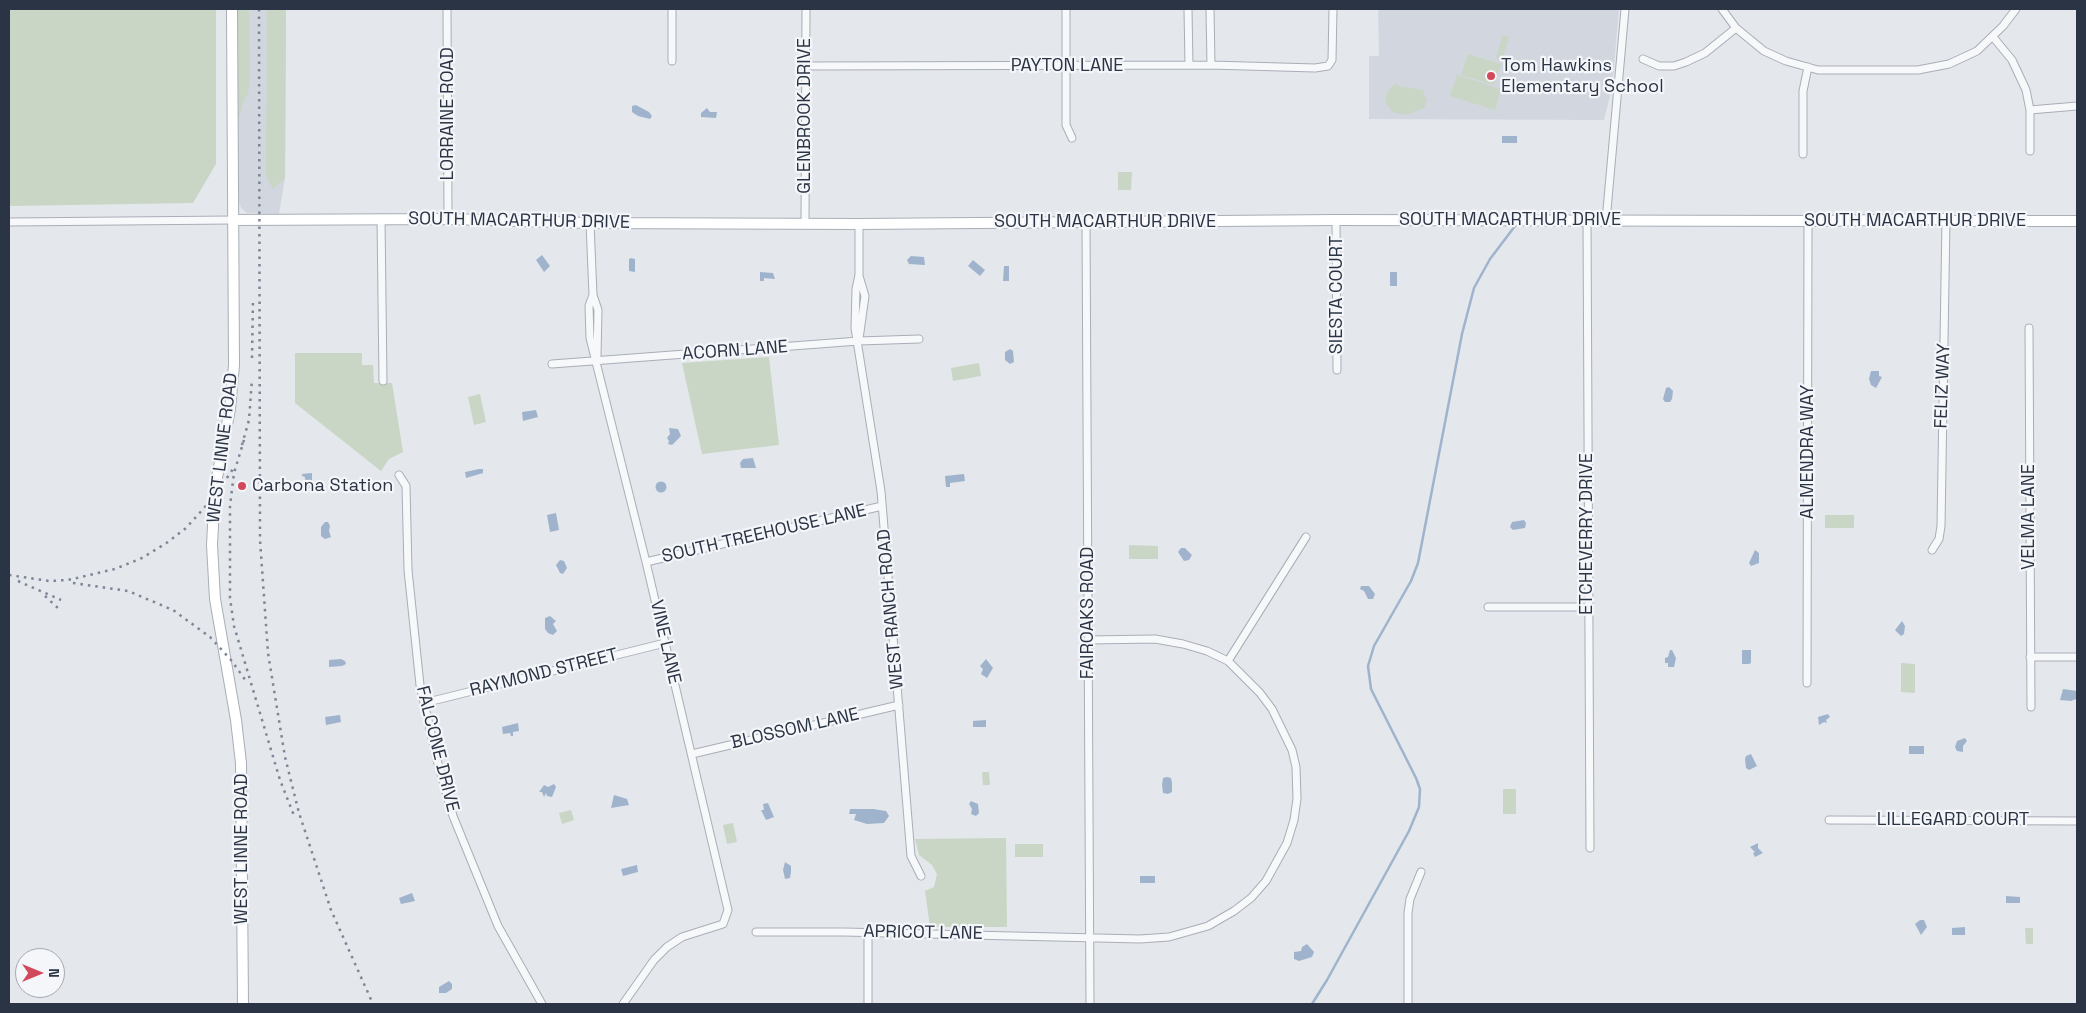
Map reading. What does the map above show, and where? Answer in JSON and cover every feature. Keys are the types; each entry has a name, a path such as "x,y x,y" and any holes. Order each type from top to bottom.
{"street":[{"name":"WEST LINNE ROAD","path":"232,9 233,379 230,409 216,479 212,545 215,599 240,747 243,1004"},
{"name":"LORRAINE ROAD","path":"447,9 448,219"},
{"path":"672,9 672,61"},
{"name":"GLENBROOK DRIVE","path":"805,223 806,9"},
{"path":"1066,9 1066,125 1072,138"},
{"path":"1188,9 1189,65"},
{"path":"1210,9 1211,65"},
{"name":"PAYTON LANE","path":"806,66 1211,65 1315,68 1328,66 1334,51 1333,9"},
{"path":"1606,221 1625,9"},
{"path":"1722,9 1736,28 1764,51 1786,61 1818,70 1933,68 1963,59 1977,51 1993,36 2016,9"},
{"path":"1643,59 1659,66 1674,66 1686,62 1705,53 1736,28"},
{"path":"1993,36 2012,60 2020,75 2030,110 2030,151"},
{"path":"1803,154 1803,91 1808,67"},
{"path":"2030,110 2077,106"},
{"name":"SOUTH MACARTHUR DRIVE","path":"233,220 381,218 590,223 805,223"},
{"path":"381,218 383,381"},
{"name":"SOUTH MACARTHUR DRIVE","path":"859,224 1336,220 1808,221 1946,219 1954,221 2077,221"},
{"name":"FELIZ WAY","path":"1932,550 1939,539 1941,526 1946,219"},
{"path":"9,222 233,220"},
{"name":"SIESTA COURT","path":"1336,220 1337,370"},
{"name":"ETCHEVERRY DRIVE","path":"1587,221 1590,848"},
{"name":"ALMENDRA WAY","path":"1807,684 1808,221"},
{"name":"FAIROAKS ROAD","path":"1086,222 1090,1004"},
{"name":"VINE LANE","path":"590,223 593,295 598,310 597,360 728,910 723,924 682,936 667,947 654,960 623,1004"},
{"path":"805,223 859,224"},
{"name":"WEST RANCH ROAD","path":"859,224 859,307 855,328 859,342 876,453 882,506 910,856 921,876"},
{"name":"VELMA LANE","path":"2029,328 2031,707"},
{"name":"ACORN LANE","path":"552,364 919,339"},
{"name":"FALCONE DRIVE","path":"400,476 406,486 413,630 424,703 453,816 498,926 542,1004"},
{"name":"SOUTH TREEHOUSE LANE","path":"646,562 882,506"},
{"path":"1088,640 1155,640 1183,644 1228,661 1306,537"},
{"path":"1488,608 1588,607"},
{"name":"RAYMOND STREET","path":"424,703 665,644"},
{"path":"2030,657 2077,657"},
{"name":"APRICOT LANE","path":"756,932 1168,937 1208,926 1234,911 1251,898 1278,863 1287,843 1296,806 1298,787 1292,750 1272,709 1260,693 1228,661"},
{"name":"BLOSSOM LANE","path":"692,754 899,705"},
{"name":"LILLEGARD COURT","path":"1829,820 2077,821"},
{"path":"1408,1004 1408,913 1410,899 1421,872"},
{"path":"868,932 868,1004"}],"shaded area":[{"path":"236,9 286,9 285,178 279,214 247,213 241,208 237,195"},
{"name":"Tom Hawkins Elementary School","path":"1378,9 1619,9 1612,88 1604,120 1369,119 1369,56 1379,56"}],"green space":[{"path":"9,9 216,9 216,164 193,203 9,206"},
{"path":"236,9 249,9 250,79 248,94 243,102 240,116 236,121"},
{"path":"267,9 286,9 285,178 273,189 266,175"},
{"path":"1503,35 1509,37 1502,60 1496,58"},
{"path":"1468,54 1501,64 1494,85 1461,75"},
{"path":"1457,75 1501,89 1495,110 1450,96"},
{"path":"1398,83 1398,86 1424,90 1423,93 1427,100 1424,108 1406,115 1392,112 1386,103 1386,94 1392,86"},
{"path":"1118,172 1132,172 1131,190 1118,190"},
{"path":"295,353 362,353 362,365 373,365 374,383 392,383 403,452 389,459 381,471 295,403"},
{"path":"769,357 779,445 702,454 682,363"},
{"path":"979,363 981,376 953,381 951,368"},
{"path":"480,394 486,422 474,425 468,397"},
{"path":"1825,515 1854,515 1854,528 1825,528"},
{"path":"1129,545 1158,546 1158,559 1129,559"},
{"path":"1901,663 1915,664 1915,693 1901,692"},
{"path":"982,772 989,772 990,785 983,785"},
{"path":"1503,789 1516,789 1516,814 1503,814"},
{"path":"571,810 574,820 562,824 559,813"},
{"path":"733,823 737,842 727,844 723,825"},
{"path":"1006,838 1007,927 930,927 925,891 934,887 937,874 932,865 919,855 915,839"},
{"path":"1015,844 1043,844 1043,857 1015,857"},
{"path":"2025,928 2033,928 2033,944 2026,944"}],"water":[{"path":"636,105 649,112 652,116 650,119 638,116 632,112 632,106"},
{"path":"707,108 710,112 717,112 716,118 701,117 701,113"},
{"path":"1502,136 1517,136 1517,143 1502,143"},
{"path":"542,255 550,266 544,272 536,260"},
{"path":"911,256 924,257 925,265 909,264 907,260"},
{"path":"629,259 635,259 635,272 629,271"},
{"path":"973,260 985,270 980,276 968,266"},
{"path":"1004,266 1009,266 1009,281 1003,281"},
{"path":"760,272 773,273 775,279 764,278 764,281 760,281"},
{"path":"1390,272 1397,272 1397,286 1390,286"},
{"path":"1010,349 1013,351 1014,362 1010,364 1005,360 1005,352"},
{"path":"1871,371 1879,371 1879,376 1882,377 1876,388 1871,385 1869,379"},
{"path":"1669,387 1673,391 1672,399 1670,402 1665,402 1663,399 1666,388"},
{"path":"536,410 538,417 523,421 522,412"},
{"path":"669,428 678,429 681,436 672,445 668,444"},
{"path":"753,458 756,468 741,468 740,463 743,459"},
{"path":"483,469 483,473 466,478 465,472"},
{"path":"312,473 312,488 304,490 305,477 302,474"},
{"path":"964,474 965,481 950,483 950,487 946,487 945,476"},
{"path":"661,481 667,487 661,493 655,487"},
{"path":"556,513 559,530 550,532 547,515"},
{"path":"1524,520 1526,523 1525,528 1513,530 1510,527 1512,522"},
{"path":"325,522 328,522 330,526 331,537 325,539 321,536 321,527"},
{"path":"1181,548 1185,548 1192,555 1189,560 1184,561 1178,552"},
{"path":"1755,550 1759,553 1759,563 1751,566 1749,563"},
{"path":"560,560 564,561 567,568 563,574 560,573 556,565"},
{"path":"1361,586 1369,586 1375,594 1373,599 1368,599 1364,591 1360,589"},
{"path":"550,616 556,621 553,624 557,631 553,635 545,629 545,618"},
{"path":"1902,621 1905,626 1904,634 1901,636 1895,630"},
{"path":"1670,650 1672,650 1676,658 1674,667 1668,667 1668,663 1665,663 1665,658 1668,657"},
{"path":"1742,650 1751,650 1751,663 1742,664"},
{"path":"341,659 346,664 329,667 329,660"},
{"path":"986,659 993,668 987,678 981,674 983,669 980,666"},
{"path":"2063,689 2077,691 2076,699 2071,701 2060,700"},
{"path":"1828,714 1830,717 1826,720 1827,723 1824,722 1819,725 1818,717"},
{"path":"340,715 341,722 326,725 325,717"},
{"path":"986,720 986,727 973,727 973,721"},
{"path":"518,723 519,731 513,732 513,736 510,733 503,734 502,727"},
{"path":"1965,738 1967,741 1963,746 1963,752 1957,751 1955,747 1957,741"},
{"path":"1909,746 1924,746 1924,754 1909,754"},
{"path":"1751,754 1757,766 1749,770 1746,768 1745,759 1746,756"},
{"path":"1163,778 1171,778 1172,783 1172,792 1168,794 1163,793 1162,785"},
{"path":"554,784 556,787 552,797 547,796 546,793 544,797 542,792 539,792 544,785 548,787"},
{"path":"614,795 627,799 629,805 611,808"},
{"path":"971,801 978,804 979,813 976,816 971,814 972,809 969,804"},
{"path":"768,803 774,817 766,820 761,810 764,810 763,804"},
{"path":"850,809 886,811 889,816 884,823 867,824 854,820 856,814 849,814"},
{"path":"1758,843 1758,848 1763,853 1755,857 1753,853 1755,852 1750,847"},
{"path":"785,862 791,866 791,872 790,878 785,879 783,870"},
{"path":"637,865 638,872 623,876 621,869"},
{"path":"1140,876 1155,876 1155,883 1140,883"},
{"path":"412,893 415,901 401,904 399,898"},
{"path":"2006,896 2020,897 2020,903 2006,903"},
{"path":"1920,920 1924,920 1927,927 1921,935 1915,924"},
{"path":"1965,927 1965,935 1952,935 1952,928"},
{"path":"1307,944 1314,952 1312,957 1299,961 1294,959 1294,952 1301,951 1302,947"},
{"path":"449,981 452,984 452,989 446,993 439,993 439,987"}],"waterway":[{"path":"1312,1004 1409,831 1419,807 1420,789 1371,689 1368,666 1374,646 1411,581 1418,563 1462,334 1474,288 1490,259 1515,226"}],"railway":[{"path":"259,9 260,540 268,653 285,757 299,813 331,910 373,1004"},
{"path":"252,358 253,298"},
{"path":"242,445 249,420 252,379"},
{"path":"244,440 234,473 230,506 230,598 234,626 280,780 295,818"},
{"path":"9,575 49,581 68,580 115,569 142,558 186,528 214,497 233,469"},
{"path":"18,581 61,600"},
{"path":"73,583 128,591 173,610 210,637 231,660 246,681"},
{"path":"45,596 60,610"}],"place":[{"name":"Tom Hawkins Elementary School","path":"1491,76"},
{"name":"Carbona Station","path":"242,486"}]}
